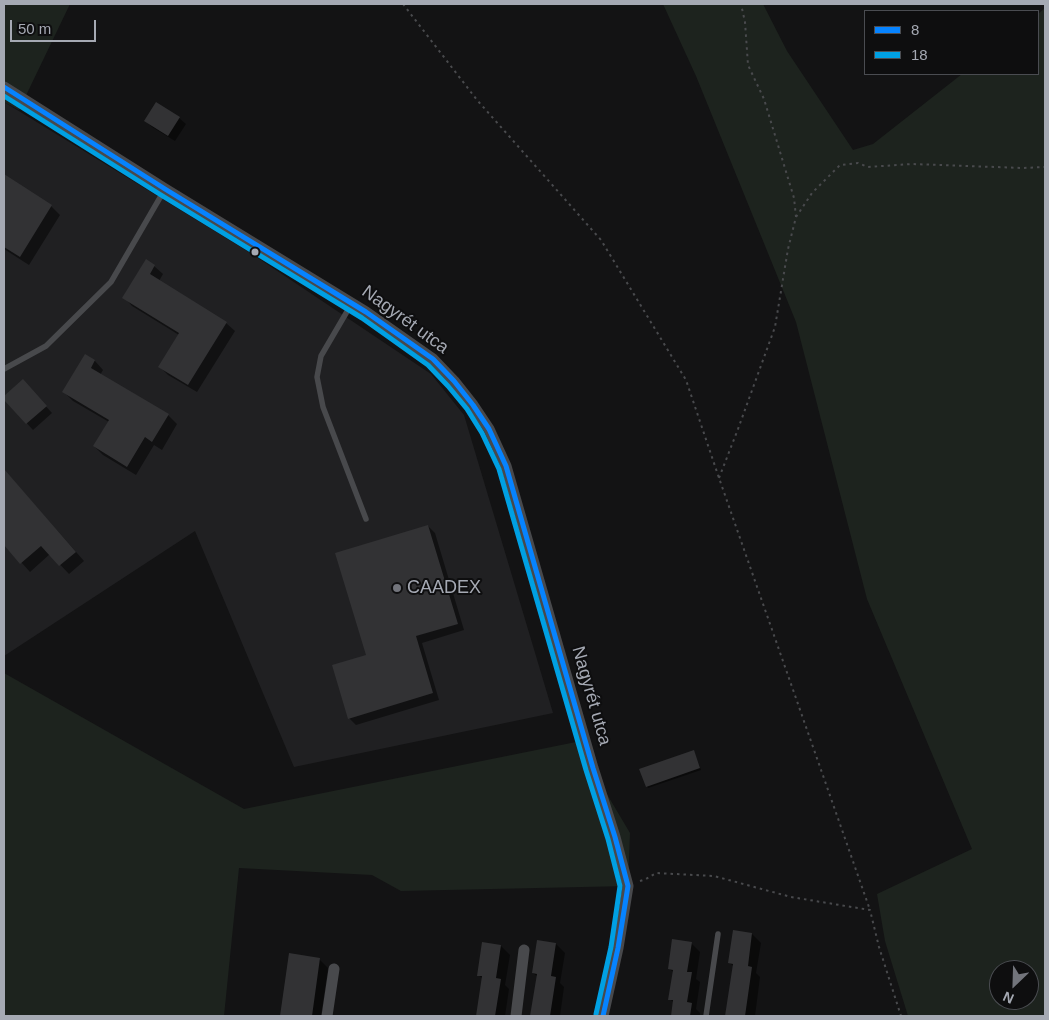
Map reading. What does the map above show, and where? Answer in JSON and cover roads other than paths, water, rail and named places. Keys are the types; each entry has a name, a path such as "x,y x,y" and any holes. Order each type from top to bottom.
{"street":[{"name":"Nagyrét utca","path":"4,87 352,303 433,359 454,381 489,429 506,466 628,886 618,948 603,1016"},
{"path":"516,1016 524,950"},
{"path":"327,1016 334,969"}],"lane":[{"path":"4,369 46,346 111,282 166,189"},
{"path":"352,303 321,356 317,377 323,407 366,519"},
{"path":"706,1016 718,934"}],"place":[{"name":"CAADEX","path":"397,588"}]}
